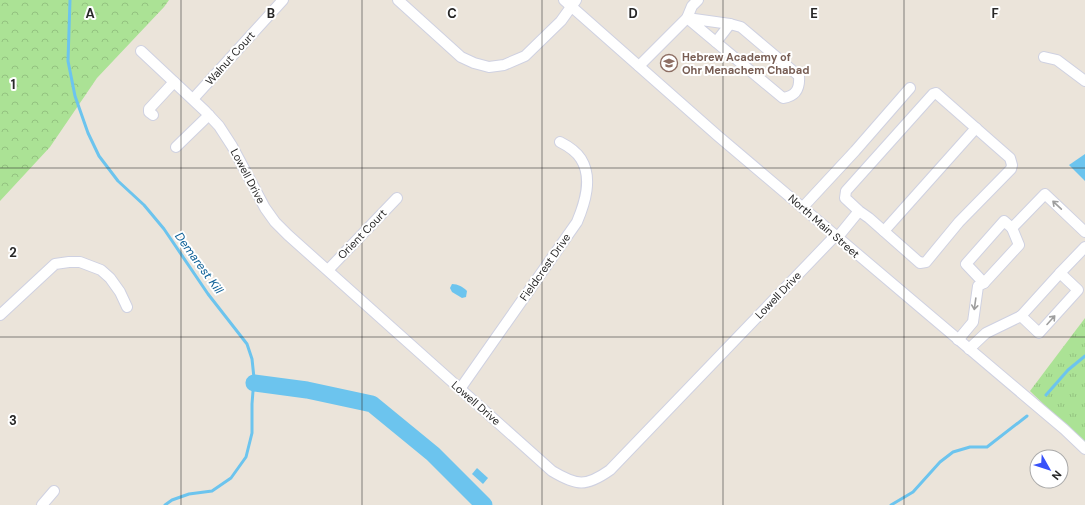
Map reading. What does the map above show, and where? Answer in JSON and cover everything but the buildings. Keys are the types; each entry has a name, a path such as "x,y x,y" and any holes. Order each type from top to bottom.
{"street":[{"name":"Walnut Court","path":"193,99 282,0"},
{"path":"398,0 461,57 474,64 489,66 504,65 524,56 561,21 571,2"},
{"name":"North Main Street","path":"571,2 639,66 718,136 1064,429 1085,449"},
{"path":"639,66 686,18 692,2"},
{"path":"686,18 741,27 799,76 800,84 797,91 790,97 783,98 686,18"},
{"path":"716,42 730,24"},
{"name":"Lowell Drive","path":"141,51 193,99 219,126 232,146 265,208 275,222 552,470 566,479 582,483 597,479 610,470 836,237 859,211"},
{"path":"1044,57 1057,60 1085,81"},
{"path":"153,116 149,112 149,109 174,82"},
{"path":"803,207 855,151 910,88"},
{"path":"936,93 976,128 1010,158 1012,165 1011,169 959,222 926,262 920,263 845,198 846,191 933,94 936,93"},
{"path":"176,146 209,115"},
{"path":"884,231 976,128"},
{"name":"Fieldcrest Drive","path":"460,389 580,216 584,206 587,187 586,169 581,159 572,149 560,142"},
{"path":"1012,228 1045,194 1085,232"},
{"name":"Orient Court","path":"328,270 397,198"},
{"path":"958,340 973,322 978,286 984,283 1019,245 1012,228 1004,221 966,264 984,283"},
{"path":"969,350 986,333 1021,316 1085,247"},
{"path":"0,315 55,264 69,262 80,262 101,270 110,278 120,292 127,307"},
{"path":"1021,316 1039,333 1064,306 1078,290 1060,273"},
{"path":"42,505 54,491"}],"green space":[{"path":"0,0 169,0 97,78 50,147 0,201"},
{"path":"1085,318 1085,444 1030,391"}],"water":[{"path":"1085,154 1085,181 1069,165"},
{"path":"452,284 458,285 467,291 466,297 462,298 452,292 450,288"},
{"path":"477,468 488,478 483,484 472,474"}],"waterway":[{"name":"Demarest Kill","path":"70,0 68,61 75,96 88,133 99,156 118,181 144,205 164,229 208,294 247,344 252,359 254,378 252,433 246,457 231,478 212,491 189,494 172,500 165,505"},
{"path":"1046,395 1068,370 1085,356"},
{"path":"254,383 307,390 372,404 433,454 484,505"},
{"path":"891,505 913,492 940,462 953,452 970,447 987,447 1027,416"}],"place":[{"name":"Hebrew Academy of Ohr Menachem Chabad","path":"669,63"}]}
